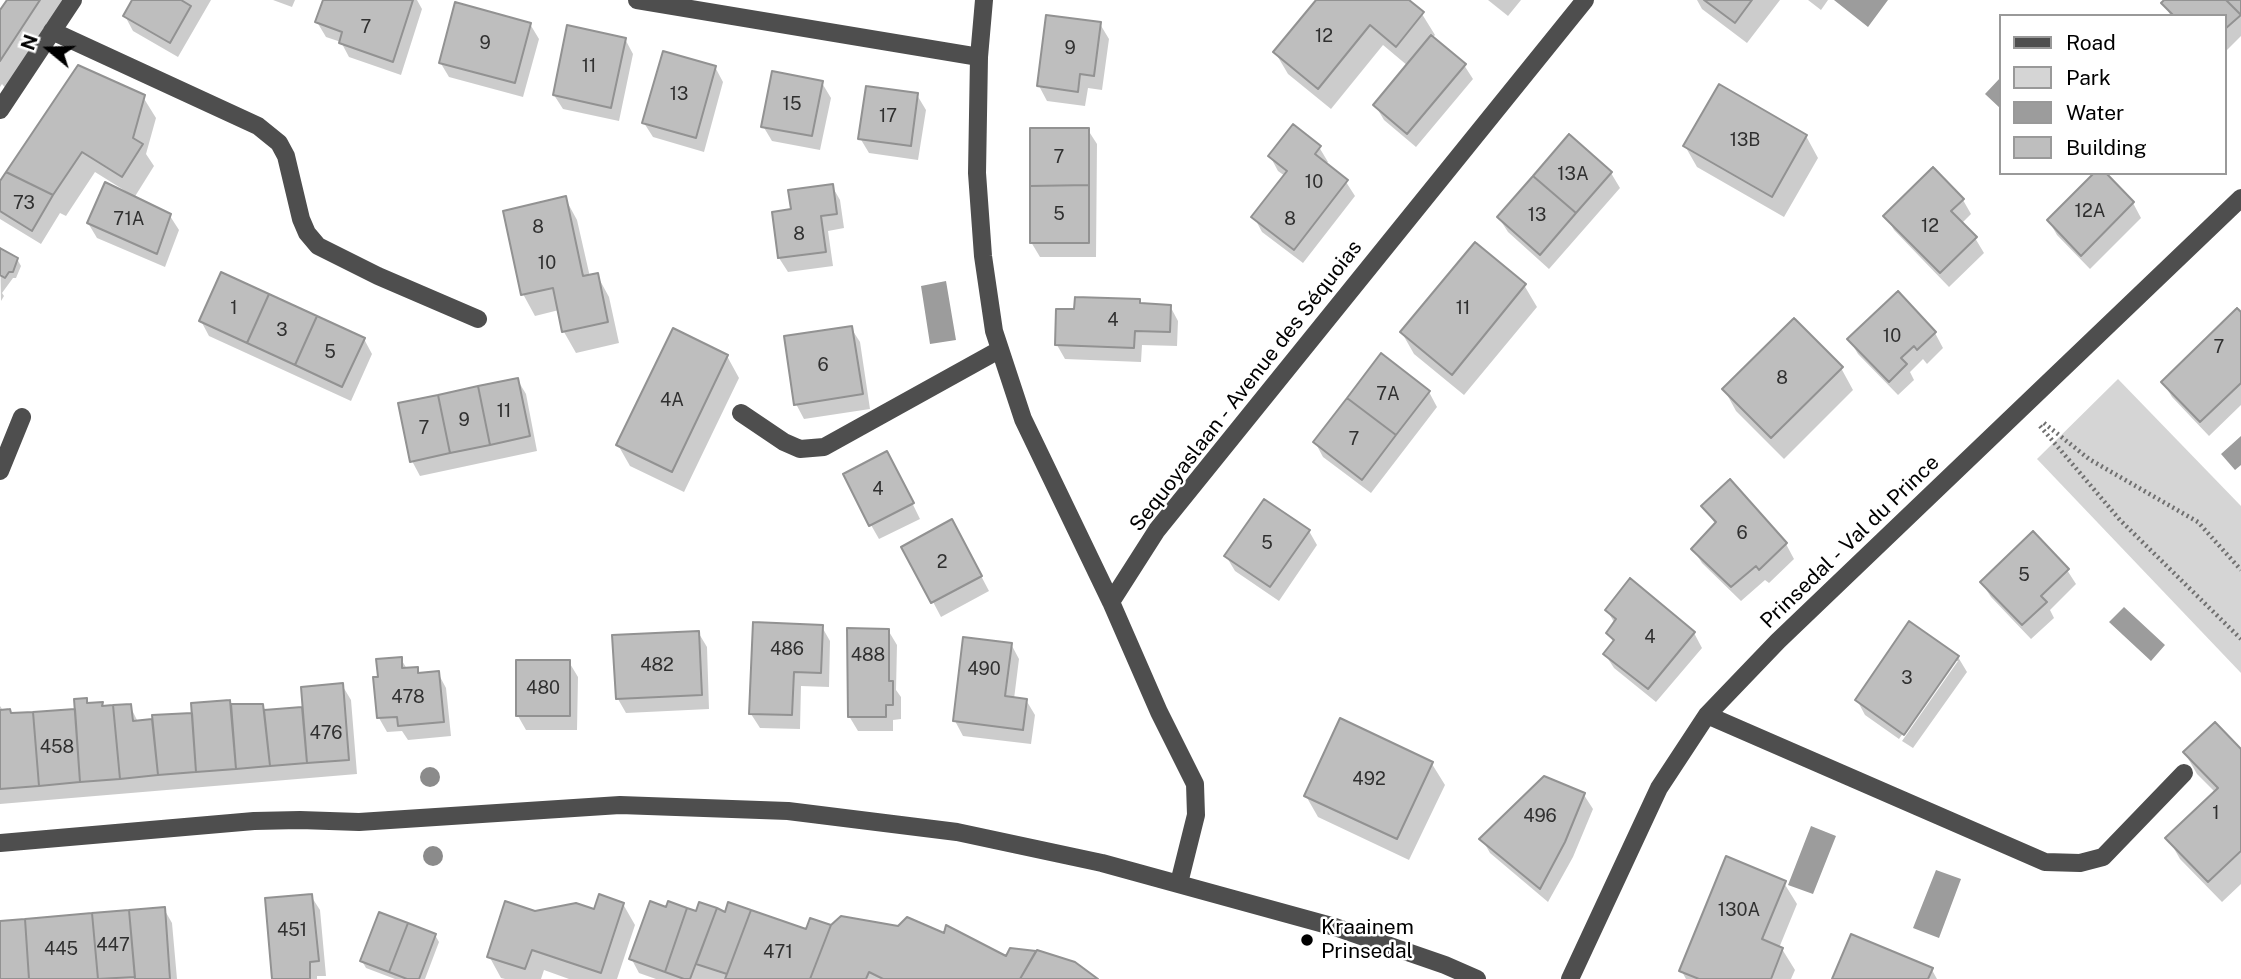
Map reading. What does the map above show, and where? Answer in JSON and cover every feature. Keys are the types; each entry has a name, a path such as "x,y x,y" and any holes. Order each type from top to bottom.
{"street":[{"path":"0,110 73,0"},
{"path":"637,0 979,57"},
{"path":"984,0 979,57 979,215 999,350 1023,419 1195,784 1196,815 1179,883"},
{"name":"Sequoyaslaan - Avenue des Séquoias","path":"1111,603 1157,530 1584,0"},
{"path":"52,30 258,126 279,143 286,156 301,219 307,233 318,246 378,276 478,319"},
{"name":"Prinsedal - Val du Prince","path":"1570,979 1659,788 1682,749 1707,715 1778,641 2241,198"},
{"path":"741,412 784,442 800,449 824,447 999,350"},
{"path":"0,471 22,416"},
{"path":"1707,715 2045,862 2080,863 2103,857 2184,773"},
{"path":"0,843 254,821 359,822 633,806 788,811 957,832 1102,863 1335,927 1445,965 1477,979"}],"path":[{"path":"2024,407 2089,459 2198,522 2241,570"},
{"path":"2024,407 2120,520 2241,639"}],"green space":[{"path":"2118,379 2241,506 2241,673 2037,459"}],"water":[{"path":"1834,0 1888,0 1868,27"},
{"path":"2000,78 2000,108 1985,94"},
{"path":"946,281 956,340 930,344 921,286"},
{"path":"2241,436 2241,465 2235,470 2221,454"},
{"path":"2124,607 2165,645 2151,661 2109,622"},
{"path":"1811,826 1836,836 1813,894 1788,885"},
{"path":"1936,870 1961,879 1939,938 1913,928"}],"building":[{"path":"7,0 40,0 0,61 0,10"},
{"path":"132,0 181,0 191,6 170,43 123,16"},
{"path":"323,0 413,0 393,62 339,43 342,32 315,22"},
{"path":"1316,0 1409,0 1424,12 1396,47 1370,25 1318,89 1273,52"},
{"path":"1704,0 1752,0 1735,23"},
{"path":"2164,0 2226,0 2241,15 2227,27 2227,14 2172,14 2161,3"},
{"path":"2226,0 2241,0 2241,15"},
{"path":"455,2 531,23 515,83 439,63"},
{"path":"1046,15 1101,22 1094,76 1080,74 1078,92 1037,86"},
{"path":"567,25 626,38 611,108 553,95"},
{"path":"1431,35 1466,64 1407,134 1373,105"},
{"path":"663,51 716,66 696,138 642,123"},
{"path":"78,65 145,95 133,138 143,144 122,177 82,152 53,195 6,172"},
{"path":"772,71 823,81 812,136 761,127"},
{"path":"1719,84 1807,135 1772,197 1683,146"},
{"path":"866,86 918,93 911,146 858,139"},
{"path":"1293,124 1321,146 1315,154 1348,180 1294,250 1251,217 1287,171 1268,156"},
{"path":"1030,128 1089,128 1089,185 1030,186"},
{"path":"1569,134 1612,172 1576,213 1533,176"},
{"path":"1933,167 1964,199 1951,211 1977,237 1940,273 1883,216"},
{"path":"6,172 53,195 32,231 0,211 0,181"},
{"path":"2092,175 2108,175 2134,202 2081,256 2047,220"},
{"path":"1533,176 1576,213 1540,255 1497,217"},
{"path":"105,182 171,214 157,254 87,223"},
{"path":"833,184 837,214 821,216 826,252 778,258 772,212 791,209 788,190"},
{"path":"1089,185 1089,243 1030,243 1030,186"},
{"path":"566,196 583,276 598,273 608,322 562,332 553,288 521,295 503,211"},
{"path":"1475,242 1526,284 1452,375 1400,332"},
{"path":"0,248 18,258 13,272 9,272 5,278 0,275"},
{"path":"221,272 269,294 247,343 199,321"},
{"path":"1898,291 1936,332 1917,350 1914,346 1901,358 1907,364 1889,382 1847,339"},
{"path":"269,294 317,316 295,365 247,343"},
{"path":"1075,297 1140,299 1140,303 1171,305 1170,332 1135,331 1134,348 1055,345 1056,309 1074,309"},
{"path":"2237,308 2241,312 2241,383 2200,422 2161,382"},
{"path":"317,316 365,338 342,387 295,365"},
{"path":"1794,318 1843,367 1771,438 1722,389"},
{"path":"852,326 863,394 794,405 784,336"},
{"path":"673,328 728,355 672,472 616,445"},
{"path":"1381,353 1430,391 1396,435 1347,398"},
{"path":"518,378 530,436 490,445 478,386"},
{"path":"478,386 490,445 450,453 438,395"},
{"path":"438,395 450,453 410,462 398,403"},
{"path":"1347,398 1396,435 1362,480 1313,442"},
{"path":"887,451 914,503 869,526 843,474"},
{"path":"1730,479 1787,543 1759,570 1756,566 1731,587 1691,549 1716,522 1701,506"},
{"path":"1264,499 1310,530 1270,587 1224,556"},
{"path":"952,519 982,576 931,603 901,547"},
{"path":"2033,531 2069,569 2041,596 2047,602 2022,625 1980,582"},
{"path":"1630,578 1695,632 1648,689 1603,654 1614,640 1606,633 1616,619 1605,610"},
{"path":"1909,621 1959,656 1904,735 1855,700"},
{"path":"753,622 823,625 821,673 794,672 792,715 749,714"},
{"path":"847,628 889,629 889,681 893,681 893,705 886,705 886,717 848,717"},
{"path":"699,631 702,695 616,699 612,635"},
{"path":"963,637 1012,643 1005,696 1027,699 1023,730 953,721"},
{"path":"402,657 402,668 418,667 418,673 439,671 444,722 398,726 397,717 377,718 373,677 378,677 376,659"},
{"path":"516,660 570,660 570,716 516,716"},
{"path":"343,683 349,760 307,763 301,687"},
{"path":"87,698 87,703 103,702 102,706 113,705 120,779 80,782 74,699"},
{"path":"230,700 236,769 196,772 191,703"},
{"path":"131,704 133,721 152,719 158,775 120,779 113,705"},
{"path":"231,704 263,704 270,766 236,769"},
{"path":"302,707 307,763 270,766 264,710"},
{"path":"10,709 11,713 33,712 39,786 0,789 0,710"},
{"path":"75,709 80,782 39,786 33,712"},
{"path":"192,713 196,772 158,775 152,715"},
{"path":"1340,718 1433,762 1397,839 1304,796"},
{"path":"2215,722 2241,749 2241,851 2208,882 2165,838 2218,788 2183,752"},
{"path":"1544,776 1585,793 1565,842 1540,889 1479,839"},
{"path":"1726,856 1786,881 1762,939 1783,948 1771,979 1699,979 1679,971"},
{"path":"312,894 319,961 310,962 310,979 272,979 265,898"},
{"path":"599,894 624,903 601,973 532,950 525,969 487,957 505,901 535,911 576,903 594,909"},
{"path":"650,901 666,907 668,901 687,908 665,972 629,959"},
{"path":"699,902 717,908 690,979 684,979 665,972 687,908 696,911"},
{"path":"728,902 751,910 727,974 696,964 717,908 725,912"},
{"path":"165,907 170,979 135,979 129,910"},
{"path":"129,910 135,977 98,979 92,913"},
{"path":"751,910 806,929 810,918 831,925 810,979 725,979"},
{"path":"379,912 408,923 389,972 360,961"},
{"path":"92,913 98,979 29,979 25,919"},
{"path":"841,916 898,926 907,917 944,933 946,925 1006,956 1010,948 1036,951 1020,979 883,979 869,972 866,979 810,979 831,925"},
{"path":"25,919 29,979 0,979 0,921"},
{"path":"408,923 436,934 419,979 407,979 389,972"},
{"path":"1851,934 1933,968 1928,979 1832,979"},
{"path":"1037,950 1075,962 1098,979 1020,979"}],"place":[{"name":"Kraainem Prinsedal","path":"1307,940"}]}
